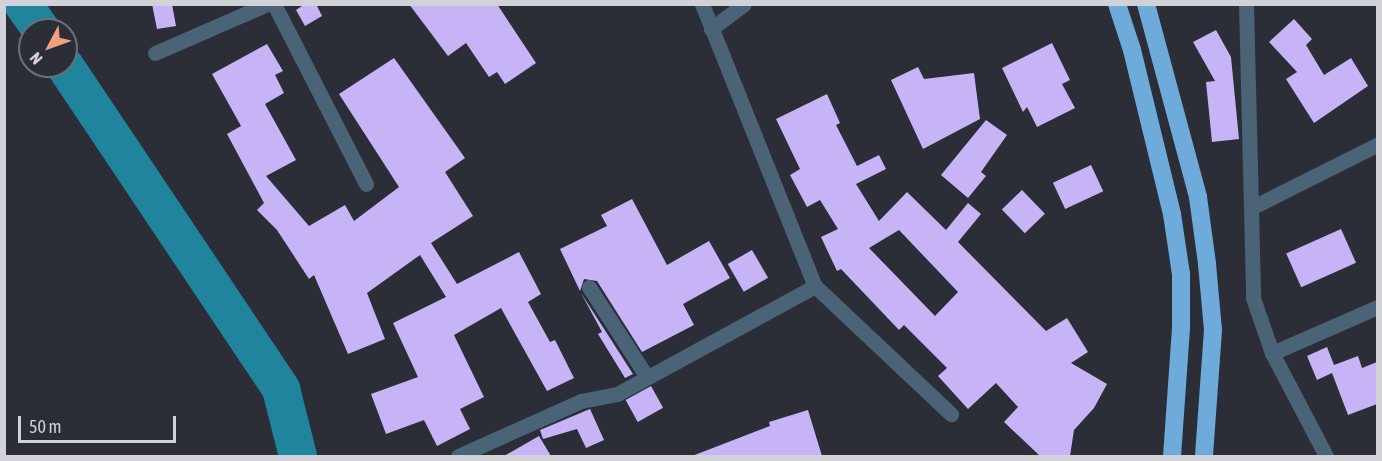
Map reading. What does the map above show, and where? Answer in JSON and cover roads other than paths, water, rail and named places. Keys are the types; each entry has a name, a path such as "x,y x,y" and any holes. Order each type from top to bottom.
{"highway":[{"path":"1117,4 1132,50 1172,214 1180,274 1181,328 1172,456"},
{"path":"1146,4 1198,197 1207,264 1213,330 1204,456"}],"street":[{"path":"155,53 267,4"},
{"path":"274,4 366,184"},
{"path":"702,4 815,286 951,414"},
{"path":"711,29 744,4"},
{"path":"1246,4 1253,207 1253,298 1272,353 1326,456"},
{"path":"1253,207 1377,144"},
{"path":"458,456 581,401 617,394 815,286"},
{"path":"589,287 647,377"},
{"path":"1272,353 1377,307"}],"waterway":[{"path":"23,4 33,18"},
{"path":"73,78 281,389 298,456"}]}
